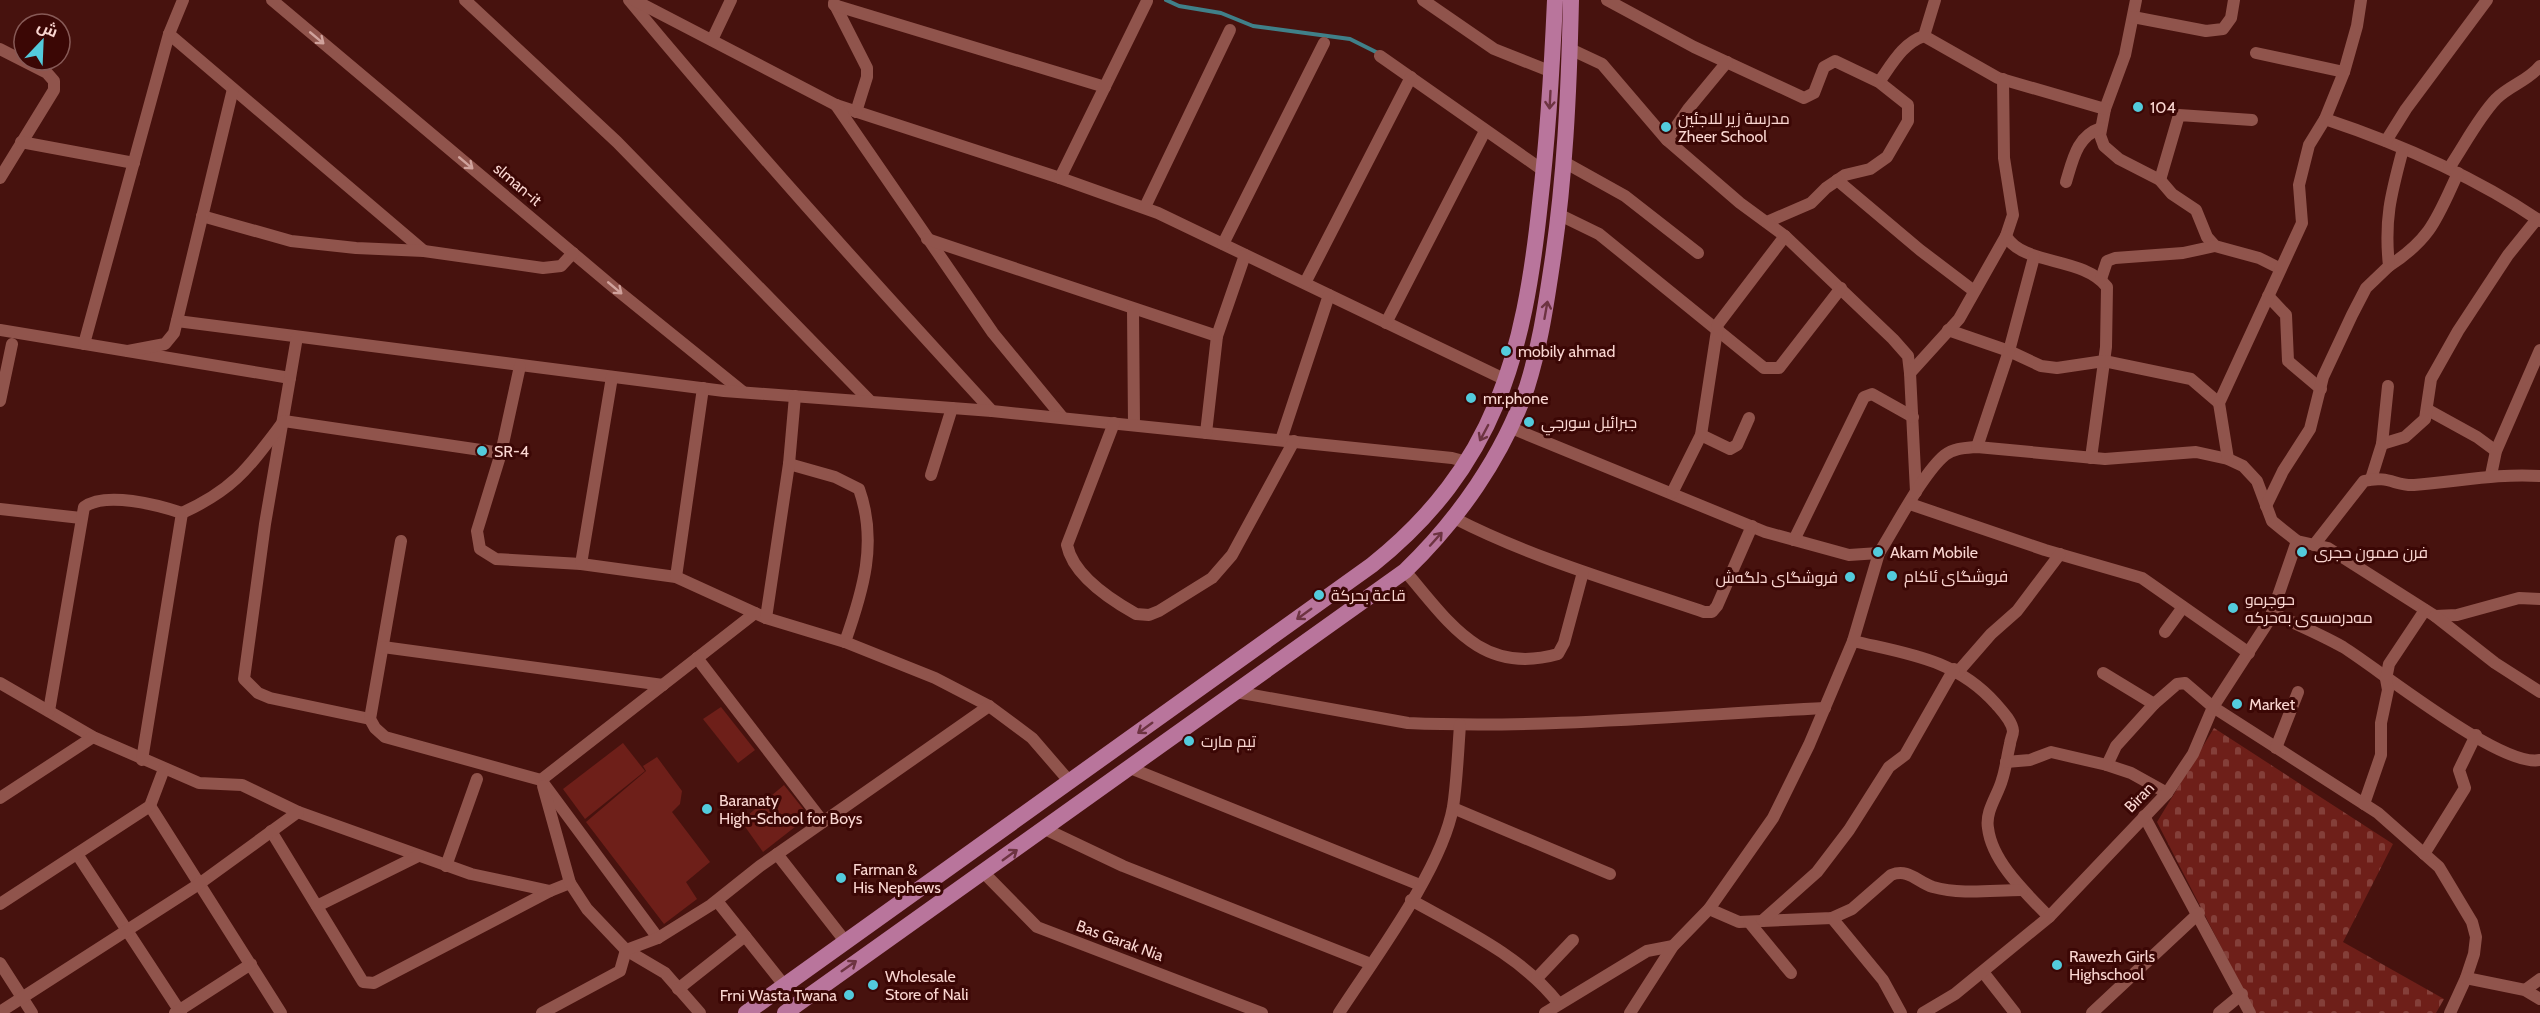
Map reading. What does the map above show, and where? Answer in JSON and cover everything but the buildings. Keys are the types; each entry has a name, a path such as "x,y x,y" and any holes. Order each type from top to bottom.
{"main road":[{"path":"747,1013 1390,551 1440,498 1467,462 1491,420 1519,342 1532,277 1544,171 1555,0"},
{"path":"791,1012 827,981 984,873 1405,571 1454,518 1491,462 1509,427 1526,388 1537,349 1560,215 1571,0"},
{"path":"1570,43 1585,0"},
{"path":"1532,277 1539,287 1545,286 1550,279"},
{"path":"1519,342 1525,335 1532,334 1536,338 1537,349"},
{"path":"813,964 822,964 827,981"}],"street":[{"path":"84,344 169,34 183,0"},
{"name":"slman-it","path":"272,0 573,253 743,392"},
{"path":"465,0 617,142 870,401"},
{"path":"629,0 690,74 880,290 992,411"},
{"path":"634,0 836,105 1145,207 1506,380"},
{"path":"712,40 731,0"},
{"path":"1423,0 1494,49 1551,72"},
{"path":"1607,0 1726,62 1804,98 1814,93 1824,68 1835,61 1879,82 1908,105 1908,121 1887,157 1870,169 1845,175 1811,203 1767,222"},
{"path":"1924,36 1935,0"},
{"path":"2136,0 2125,55 2105,109 2100,135 2104,146 2111,153 2160,180 2172,194 2196,210 2207,237 2215,246"},
{"path":"2133,17 2206,31 2223,29 2231,18 2234,0"},
{"path":"2228,459 2219,403 2279,268 2302,223 2302,198 2299,185 2309,145 2325,119 2344,72 2357,26 2361,0"},
{"path":"2386,141 2406,109 2487,0"},
{"path":"1060,178 1147,1"},
{"path":"834,3 1105,87"},
{"path":"834,3 867,68 867,77 856,112"},
{"path":"1145,207 1230,30"},
{"path":"169,34 424,251"},
{"path":"1879,82 1906,48 1914,40 1924,36"},
{"path":"1924,36 2003,79 2105,109"},
{"path":"1223,244 1324,43"},
{"path":"1570,43 1602,64 1667,140 1785,236 1841,288 1908,356 1916,492"},
{"path":"0,49 46,74 54,81 54,90 0,178"},
{"path":"2256,53 2344,72"},
{"path":"1380,56 1544,171"},
{"path":"1667,140 1726,62"},
{"path":"2266,506 2283,471 2310,429 2323,377 2366,288 2389,266 2415,249 2429,231 2453,171 2495,100 2531,78 2540,66"},
{"path":"1305,283 1411,77"},
{"path":"1910,373 1959,318 2007,236 2013,215 2004,158 2003,79"},
{"path":"128,351 165,344 172,338 233,89"},
{"path":"836,105 993,333 1063,418"},
{"path":"2160,180 2179,115 2252,120"},
{"path":"2325,119 2386,141 2453,171 2539,220 2508,255 2458,331 2432,380 2428,410 2417,429 2405,437 2382,444"},
{"path":"2066,182 2080,142 2088,132 2102,128"},
{"path":"1386,322 1485,131"},
{"path":"21,142 134,163"},
{"path":"2389,266 2386,237 2387,208 2403,149"},
{"path":"1564,162 1625,196 1698,253"},
{"path":"1837,180 1920,250 1974,291"},
{"path":"1560,215 1599,234 1764,368 1779,368 1841,288"},
{"path":"202,216 291,241 356,248 424,251 553,268 561,266 573,253"},
{"path":"1672,493 1701,435 1718,324 1785,236"},
{"path":"2007,236 2010,243 2034,257 2056,260 2101,279 2107,287 2104,361 2091,458"},
{"path":"927,239 1217,336"},
{"path":"2101,279 2108,261 2115,258 2183,253 2215,246 2259,258 2279,268"},
{"path":"1206,433 1217,336 1245,255"},
{"path":"1977,447 2009,351 2034,257"},
{"path":"1114,423 1067,545 1070,558 1078,569 1136,614 1149,615 1212,578 1232,555 1287,441 1329,295"},
{"path":"2268,296 2286,315 2288,362 2321,389"},
{"path":"1133,309 1134,425"},
{"path":"177,321 703,388 992,411 1452,458 1467,462"},
{"path":"0,330 290,378"},
{"path":"1948,330 2009,351 2041,366 2057,368 2104,361 2192,379 2219,403"},
{"path":"297,337 265,524 244,679 258,693 270,698 370,719"},
{"path":"0,401 12,344"},
{"path":"2491,475 2496,451 2540,350"},
{"path":"520,366 501,453 477,531 480,549 496,559 581,564 676,577 760,616 845,642 935,678 988,706 1032,738 1070,782"},
{"path":"581,564 612,377"},
{"path":"2371,479 2382,444 2388,386"},
{"path":"676,577 703,388"},
{"path":"1794,540 1864,397 1872,394 1913,417"},
{"path":"541,780 697,658 760,616 789,464 795,396"},
{"path":"931,475 952,408"},
{"path":"2428,410 2477,437 2496,451"},
{"path":"1701,435 1730,448 1737,445 1749,418"},
{"path":"284,421 501,453"},
{"path":"48,711 84,507 97,501 155,504 182,513 208,501 237,481 284,421"},
{"path":"1509,427 1752,526 1849,555 1879,553"},
{"path":"1630,1013 1674,946 1709,909 1773,818 1825,708 1852,641 1879,553 1916,492 1945,455 1958,449 1977,447 2105,459 2196,452 2228,459 2243,466 2257,481 2272,521 2297,541 2328,548 2430,613 2495,663 2540,692"},
{"path":"789,464 835,477 860,489 867,512 869,547 862,593 845,642"},
{"path":"2314,545 2364,481 2380,477 2411,486 2491,475 2540,476"},
{"path":"1910,504 2060,554 2142,578 2249,653"},
{"path":"0,509 81,518"},
{"path":"142,760 182,513"},
{"path":"1454,518 1500,542 1704,612 1712,612 1717,606 1752,526"},
{"path":"401,541 370,719 375,728 385,737 541,780 658,938"},
{"name":"Biran","path":"1923,1013 1955,994 2049,917 2167,793 2193,754 2213,707 2272,613 2297,541"},
{"path":"1755,922 1817,872 1849,830 1889,767 1905,755 1956,671 1991,634 2017,611 2060,554"},
{"path":"1405,571 1461,636 1490,653 1530,659 1558,654 1564,643 1584,572"},
{"path":"2430,613 2457,615 2519,598 2540,599"},
{"path":"2165,632 2183,607"},
{"path":"2272,613 2344,648 2386,679 2503,752 2532,762 2540,760"},
{"path":"2364,804 2381,754 2381,723 2388,690 2386,679 2389,664 2430,613"},
{"path":"1852,641 1926,658 1956,671 1991,699 2006,715 2013,731 1987,825 1990,840 2022,890 2049,917"},
{"path":"383,647 663,685"},
{"path":"697,658 823,822"},
{"path":"2103,673 2154,704"},
{"path":"2107,765 2116,746 2154,704 2180,682 2213,707 2378,813 2439,867 2472,922 2476,937 2474,954 2450,1013"},
{"path":"1,684 93,738 204,785 242,785 298,812 446,866 497,881 550,891"},
{"path":"1236,692 1408,723 1460,724 1825,708"},
{"path":"2276,748 2298,692"},
{"path":"626,950 658,938 717,901 777,854 988,706"},
{"path":"1339,1013 1411,900 1444,839 1453,808 1460,724"},
{"path":"2424,854 2465,788 2459,770 2476,735"},
{"path":"0,798 93,738"},
{"path":"2006,762 2030,760 2051,752 2131,773 2167,793"},
{"path":"1130,768 1420,885"},
{"path":"0,904 150,806 164,769"},
{"path":"446,866 477,779"},
{"path":"541,780 570,883 587,909 626,950 665,973 699,1013"},
{"path":"150,806 281,1013"},
{"path":"1453,808 1611,874"},
{"path":"0,1012 200,884 298,812"},
{"path":"2144,816 2199,913 2250,1013"},
{"path":"1045,829 1123,866 1371,964"},
{"path":"272,831 363,982 374,983 550,891 570,883"},
{"path":"77,854 179,1012 251,964"},
{"path":"777,854 845,941"},
{"path":"317,906 418,856"},
{"path":"1709,909 1739,922 1832,918 1852,909 1891,875 1899,872 1907,873 1932,887 1961,892 2022,890"},
{"name":"Bas Garak Nia","path":"984,873 1037,927 1262,1013"},
{"path":"1411,900 1490,944 1537,978 1559,1004"},
{"path":"717,901 784,985"},
{"path":"2092,1013 2199,913"},
{"path":"1832,918 1883,981 1901,1013"},
{"path":"1755,922 1791,973"},
{"path":"678,989 745,936"},
{"path":"1537,978 1573,940"},
{"path":"1545,1013 1647,951 1674,946"},
{"path":"542,1013 620,971 626,950"},
{"path":"0,963 32,1013"},
{"path":"1983,972 2015,1013"},
{"path":"2466,978 2525,990 2540,999"},
{"path":"2525,990 2540,979"},
{"path":"2219,1013 2242,994"}],"green space":[{"path":"721,707 755,750 738,763 703,719"},
{"path":"2214,728 2393,844 2343,942 2444,999 2436,1013 2255,1013 2157,822"},
{"path":"623,743 645,771 585,819 563,789"},
{"path":"657,757 682,791 680,804 672,812 710,862 686,882 697,899 664,924 586,822 646,771 643,766"},
{"path":"784,785 809,816 763,852 741,821"}],"waterway":[{"path":"1166,0 1179,6 1221,13 1253,26 1350,39 1380,54"}],"place":[{"name":"104","path":"2138,107"},
{"name":"مدرسة زير للاجئين Zheer School","path":"1666,127"},
{"name":"mobily ahmad","path":"1506,351"},
{"name":"mr.phone","path":"1471,398"},
{"name":"جبرائيل سورجي","path":"1529,422"},
{"name":"SR-4","path":"482,451"},
{"name":"Akam Mobile","path":"1878,552"},
{"name":"فرن صمون حجری","path":"2302,552"},
{"name":"فروشگای ئاکام","path":"1892,576"},
{"name":"فروشگای دلگه‌ش","path":"1850,577"},
{"name":"قاعة بحركة","path":"1319,595"},
{"name":"حوجره‌و مه‌دره‌سه‌ی به‌حرکه","path":"2233,608"},
{"name":"Market","path":"2237,704"},
{"name":"تيم مارت","path":"1189,741"},
{"name":"Baranaty High-School for Boys","path":"707,809"},
{"name":"Farman & His Nephews","path":"841,878"},
{"name":"Rawezh Girls Highschool","path":"2057,965"},
{"name":"Wholesale Store of Nali","path":"873,985"},
{"name":"Frni Wasta Twana","path":"849,995"}]}
